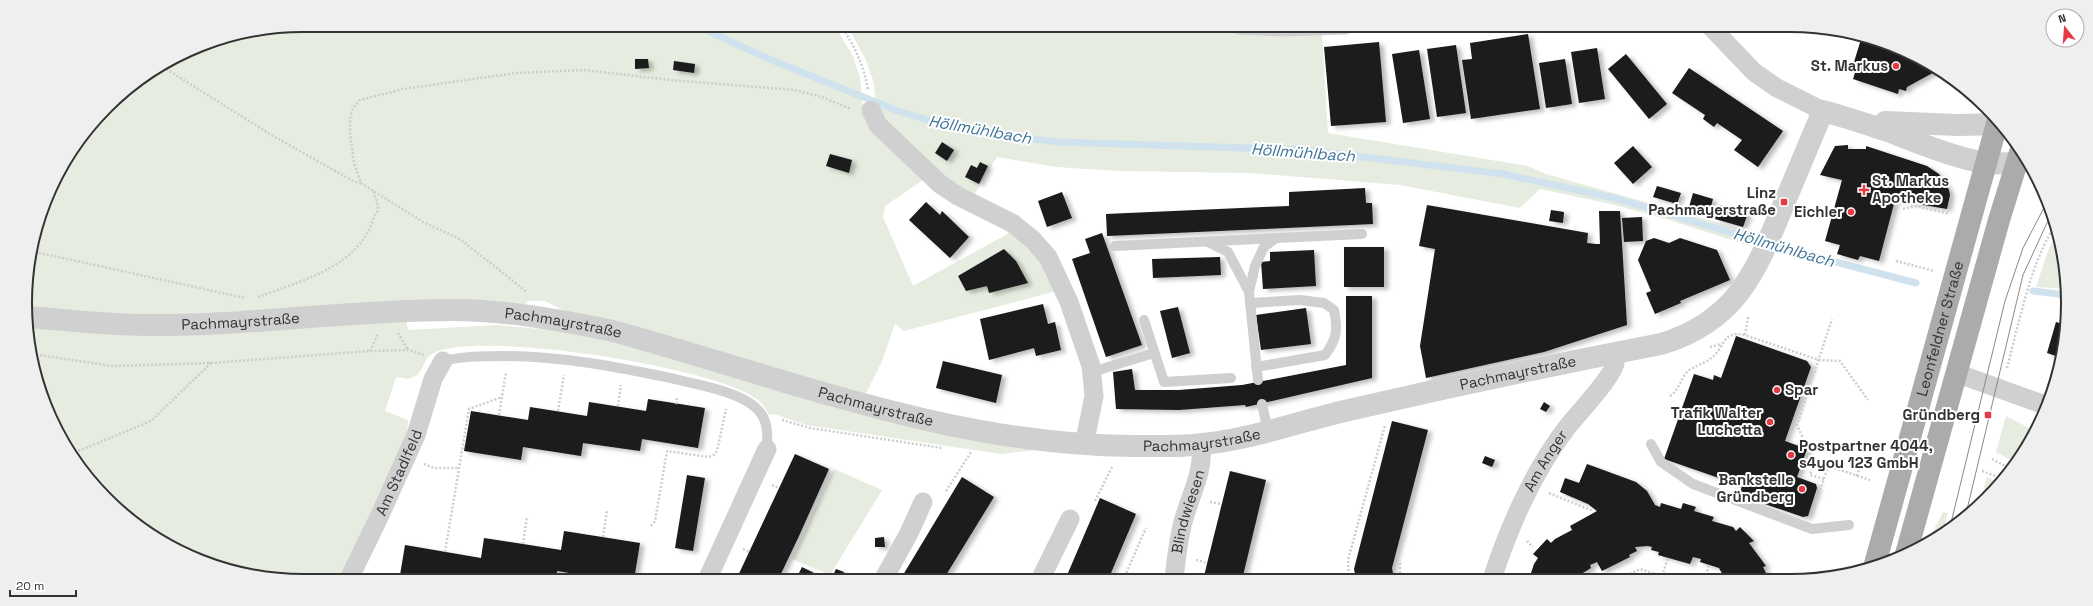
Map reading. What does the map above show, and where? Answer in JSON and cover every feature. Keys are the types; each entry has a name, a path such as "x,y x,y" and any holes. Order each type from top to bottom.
{"main road":[{"name":"Leonfeldner Straße","path":"1876,560 1986,162 1997,128"},
{"name":"Leonfeldner Straße","path":"1908,547 1999,220 2021,161"}],"street":[{"path":"1715,32 1754,72 1777,88 1823,111 1856,120 1952,154 1986,162"},
{"name":"Pachmayrstraße","path":"33,317 146,325 451,310 486,312 613,331 857,403 978,431 1084,445 1201,445 1247,438 1345,411 1661,344 1681,338 1701,328 1721,312 1740,291 1764,253 1823,111"},
{"path":"873,115 940,184 958,196 1012,223 1042,249 1055,270 1069,302 1092,372 1094,396 1084,445"},
{"path":"1856,120 1912,124 1993,123"},
{"name":"Leonfeldner Straße","path":"1986,162 2018,157"},
{"name":"Am Anger","path":"1494,574 1501,552 1524,498 1566,428 1610,374 1615,363 1613,354"},
{"name":"Am Stadlfeld","path":"351,574 416,435 433,379 443,360"},
{"name":"Leonfeldner Straße","path":"1956,373 2041,404"},
{"name":"Blindwiesen","path":"1175,574 1183,522 1202,469 1201,445"},
{"path":"710,574 767,449"},
{"path":"886,574 923,502"},
{"path":"1043,574 1070,519"}],"lane":[{"path":"1115,246 1362,234"},
{"path":"1258,380 1249,292 1255,266 1264,247 1276,238"},
{"path":"1207,241 1228,252 1249,292"},
{"path":"1250,303 1300,300 1324,303 1334,310 1337,327 1334,343 1325,355 1256,367"},
{"path":"1144,320 1164,382 1231,378"},
{"path":"1092,372 1154,353"},
{"path":"443,360 458,357 508,356 566,359 648,373 699,385 739,397 755,407 764,420 768,431 767,449"},
{"path":"1262,404 1268,432"},
{"path":"1651,444 1661,462 1693,484 1812,529 1849,525"}],"path":[{"path":"845,32 855,47 867,83"},
{"path":"166,69 274,136 355,182 361,183 422,222 460,239 534,298 539,307 540,319"},
{"path":"361,183 353,158 350,134 352,112 358,101 392,91 516,73 584,70 670,80 796,90 830,99 873,115"},
{"path":"37,252 252,300 308,279 338,263 361,244 370,230 378,210 373,191"},
{"path":"1903,209 1916,206 1942,212"},
{"path":"2007,368 2029,283 2038,260 2052,233"},
{"path":"1896,261 1940,272"},
{"path":"1745,335 1748,315"},
{"path":"1824,479 1810,474 1814,462 1797,425 1832,319"},
{"path":"1670,396 1680,387 1688,371 1715,356 1725,339 1737,334 1745,335 1819,360 1840,361 1868,400"},
{"path":"37,355 112,366 211,363 370,351 408,350 443,360"},
{"path":"499,415 508,356"},
{"path":"558,411 566,359"},
{"path":"77,452 151,421 211,363"},
{"path":"676,404 677,394"},
{"path":"651,526 655,521 667,451 708,457 714,455 717,451 729,394"},
{"path":"618,406 619,395"},
{"path":"445,552 469,409 502,397"},
{"path":"778,419 810,428 948,448"},
{"path":"1349,574 1348,560 1386,420"},
{"path":"963,451 978,453"},
{"path":"946,491 971,452"},
{"path":"1857,476 1863,456"},
{"path":"1992,459 2006,466"},
{"path":"1095,501 1113,461"},
{"path":"1849,525 1813,514 1828,466 1870,480"},
{"path":"434,468 459,468"},
{"path":"1982,471 1998,477"},
{"path":"1543,490 1593,512"},
{"path":"1215,503 1222,504"},
{"path":"603,537 607,510"},
{"path":"523,544 527,516"},
{"path":"1126,574 1146,528"},
{"path":"1528,542 1533,547"},
{"path":"1663,574 1668,558"},
{"path":"1198,561 1207,563"},
{"path":"1400,563 1400,574"},
{"path":"1706,574 1709,565"},
{"path":"1630,574 1640,569 1656,574"}],"shaded area":[{"path":"303,32 838,32 853,56 860,78 863,108 923,180 885,206 883,217 913,286 1009,233 1033,251 1043,265 1057,291 904,331 895,324 882,361 864,397 575,316 545,301 528,301 523,307 404,308 408,330 498,325 580,333 1046,449 1001,454 806,425 774,414 769,415 758,400 734,388 697,376 651,365 600,356 548,349 501,346 462,347 436,352 427,358 416,376 409,379 396,377 385,411 408,420 407,437 342,574 268,572 216,560 167,538 152,528 124,507 99,482 68,438 46,390 34,338 32,303 34,268 46,216 68,167 99,124 124,99 167,68 183,60 216,46 268,34"},
{"path":"851,32 1208,32 1322,34 1328,133 1528,166 1546,174 1755,233 1750,246 1669,220 1611,204 1540,189 1520,208 1400,185 1251,173 1118,171 1056,167 997,157 974,195 932,168 877,111 873,80 866,60"},
{"path":"2054,240 2059,268 2060,289 2036,287 2049,248"},
{"path":"2006,416 2030,428 2011,460 1996,452"},
{"path":"834,469 882,490 831,574 792,559"},
{"path":"1987,477 1995,481 1994,482 1982,495"},
{"path":"1943,512 1948,513 1945,525 1931,534"}],"building":[{"path":"1528,34 1540,109 1471,119 1462,60 1472,59 1470,43"},
{"name":"St. Markus","path":"1860,41 1894,53 1933,73 1907,87 1906,91 1899,89 1898,94 1853,79 1858,63 1854,62"},
{"path":"1379,42 1386,122 1331,126 1324,47"},
{"path":"1456,45 1466,113 1437,117 1427,49"},
{"path":"1597,48 1605,99 1579,103 1571,52"},
{"path":"1419,50 1430,119 1403,123 1392,54"},
{"path":"1626,54 1667,104 1649,119 1608,69"},
{"path":"635,59 648,59 649,68 635,69"},
{"path":"1565,59 1572,104 1546,108 1539,63"},
{"path":"674,61 695,64 694,73 673,70"},
{"path":"1689,68 1783,131 1758,167 1734,150 1742,140 1717,123 1714,127 1703,119 1705,115 1672,93"},
{"path":"942,142 954,150 947,161 935,153"},
{"path":"1848,145 1848,149 1866,149 1866,146 1927,166 1939,174 1949,190 1950,195 1947,209 1895,200 1879,261 1860,256 1858,260 1837,254 1840,245 1825,241 1842,180 1820,175 1835,146"},
{"path":"1633,146 1652,167 1633,184 1614,163"},
{"path":"830,154 852,160 849,173 826,166"},
{"path":"980,162 988,166 979,184 965,177 971,165 977,168"},
{"path":"1657,186 1681,193 1677,204 1653,197"},
{"path":"1365,188 1366,203 1372,203 1373,224 1107,236 1106,214 1289,206 1289,192"},
{"path":"1062,192 1072,218 1047,227 1038,201"},
{"path":"1693,193 1713,199 1709,214 1689,207"},
{"path":"926,202 940,215 942,211 969,237 950,258 909,220"},
{"path":"1427,205 1588,233 1587,243 1596,244 1600,244 1599,211 1620,211 1627,325 1544,352 1426,378 1420,346 1435,249 1419,246"},
{"path":"1719,205 1748,213 1743,227 1715,219"},
{"path":"1551,210 1564,212 1563,223 1549,221"},
{"path":"1642,217 1643,241 1624,242 1622,218"},
{"path":"1102,233 1142,345 1106,357 1072,259 1090,253 1085,239"},
{"path":"1654,238 1669,243 1680,238 1717,250 1730,280 1680,301 1681,303 1655,314 1646,293 1651,291 1638,260 1646,241"},
{"path":"1344,247 1384,247 1384,287 1344,287"},
{"path":"1004,249 1016,261 1028,283 989,293 987,286 966,291 958,276"},
{"path":"1314,250 1316,286 1263,289 1261,262 1270,261 1270,252"},
{"path":"1220,257 1221,275 1153,278 1152,259"},
{"path":"1346,296 1372,296 1372,378 1246,407 1245,405 1179,410 1116,409 1113,372 1132,369 1135,390 1179,390 1242,385 1346,365"},
{"path":"1043,304 1048,324 1055,322 1061,350 1036,356 1034,348 989,360 980,319"},
{"path":"1178,307 1190,353 1172,358 1160,311"},
{"path":"1306,308 1311,344 1261,350 1256,315"},
{"path":"2056,322 2060,323 2056,356 2047,353"},
{"path":"1736,336 1807,361 1811,367 1785,441 1807,449 1797,477 1816,484 1817,488 1808,516 1803,517 1739,495 1742,486 1664,459 1694,374 1713,380 1714,375 1721,378"},
{"path":"943,361 1002,375 996,403 936,388"},
{"path":"648,399 705,408 698,448 642,439 640,451 583,443 581,456 523,447 521,460 464,451 471,411 528,420 530,407 587,416 589,402 646,411"},
{"path":"1544,402 1550,406 1546,412 1540,409"},
{"path":"1392,421 1428,430 1392,568 1393,574 1355,574 1354,569"},
{"path":"795,454 829,469 781,574 739,574"},
{"path":"1485,456 1495,460 1492,467 1482,463"},
{"path":"1587,464 1636,482 1647,491 1655,505 1660,507 1661,503 1681,509 1683,503 1696,507 1694,511 1714,517 1712,521 1733,527 1736,531 1740,527 1754,541 1749,543 1766,566 1763,567 1766,574 1722,574 1719,568 1700,562 1701,559 1693,557 1690,564 1658,555 1659,552 1651,550 1652,547 1648,546 1635,547 1637,551 1629,555 1630,557 1602,571 1597,562 1590,565 1591,568 1581,574 1531,574 1538,558 1533,554 1547,539 1551,543 1555,539 1572,530 1570,526 1597,511 1588,504 1560,492 1565,478 1579,483"},
{"path":"1230,471 1266,480 1243,574 1204,574"},
{"path":"687,475 705,478 693,551 675,548"},
{"path":"962,477 994,497 947,574 904,574"},
{"path":"1100,498 1136,514 1111,574 1068,574"},
{"path":"564,531 640,543 635,574 575,574 557,571 557,574 400,574 405,545 481,558 484,538 561,550"},
{"path":"884,537 885,547 875,547 875,538"},
{"path":"802,567 814,573 801,574 799,573"},
{"path":"836,569 844,572 843,574 834,574"}],"waterway":[{"name":"Höllmühlbach","path":"710,32 769,59 898,111 928,120 1018,137 1058,142 1307,150 1503,174 1614,198 1786,249 1916,283"},
{"name":"Höllmühlbach","path":"2033,291 2061,294"}],"tram line":[{"path":"1952,520 2005,301 2023,248 2044,208"},
{"path":"1967,508 2023,275 2048,220"}],"place":[{"name":"St. Markus","path":"1896,66"},
{"name":"St. Markus Apotheke","path":"1864,190"},
{"name":"Linz Pachmayerstraße","path":"1784,202"},
{"name":"Eichler","path":"1851,212"},
{"name":"Spar","path":"1777,390"},
{"name":"Gründberg","path":"1988,415"},
{"name":"Trafik Walter Luchetta","path":"1770,422"},
{"name":"Postpartner 4044, s4you 123 GmbH","path":"1791,455"},
{"name":"Bankstelle Gründberg","path":"1802,489"}]}
